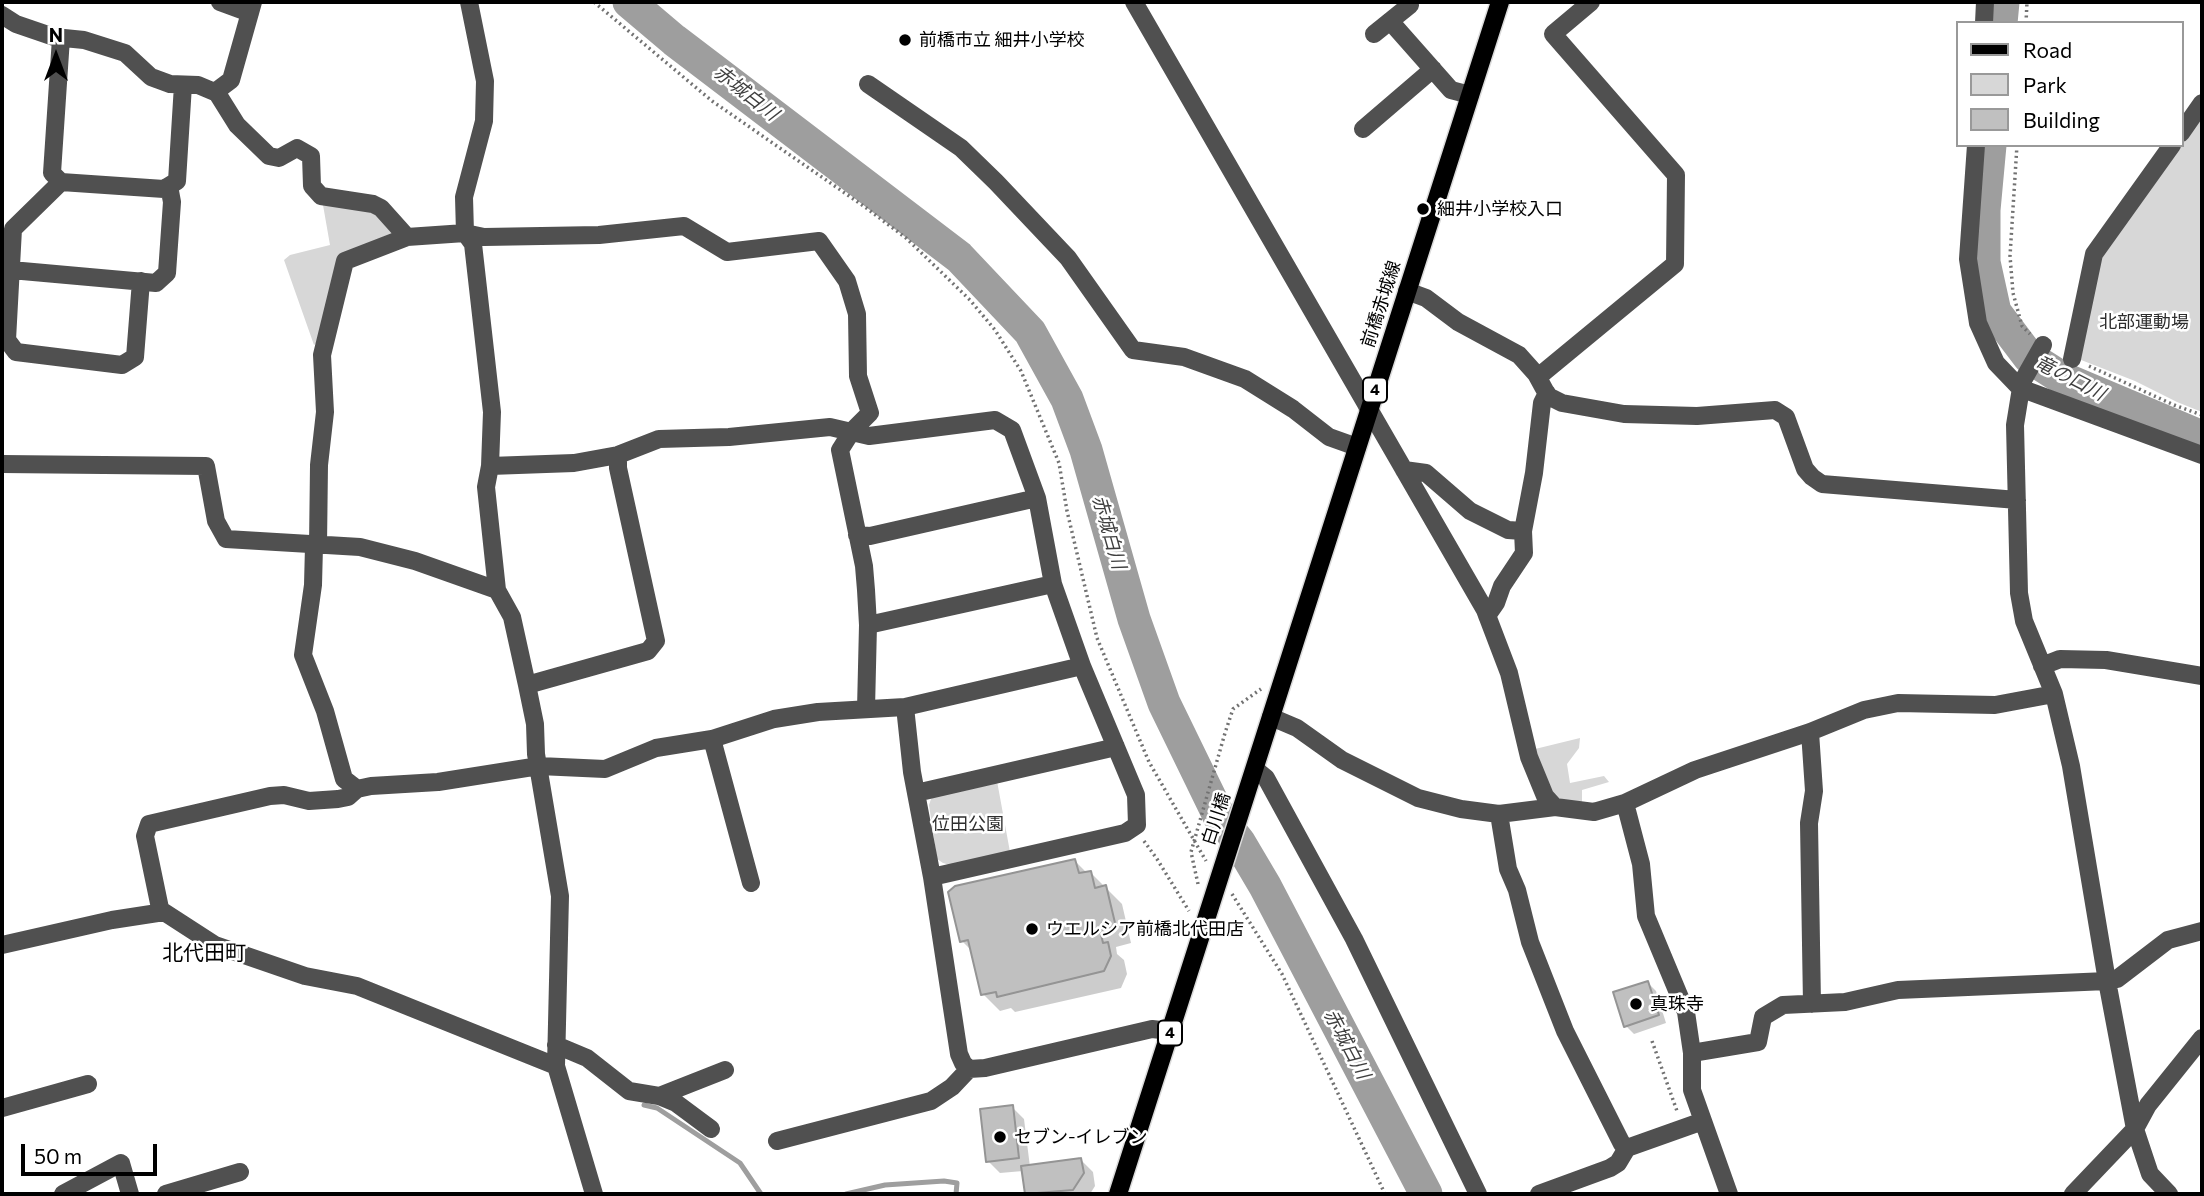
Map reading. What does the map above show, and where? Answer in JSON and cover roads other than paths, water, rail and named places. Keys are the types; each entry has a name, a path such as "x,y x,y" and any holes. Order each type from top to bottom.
{"main road":[{"name":"前橋赤城線","path":"1253,774 1500,2"},
{"name":"白川橋","path":"1170,1031 1253,774"},
{"name":"4","path":"1118,1194 1170,1031"}],"street":[{"path":"215,92 231,80 251,8 220,2"},
{"path":"469,2 485,81 484,121 464,197 465,233 474,244 492,412 490,466 485,486 497,590 512,617 527,685 560,896 556,1066 594,1194"},
{"path":"1134,2 1487,616 1509,673 1529,757 1545,796 1555,807"},
{"path":"1538,377 1675,264 1676,175 1553,34 1591,2"},
{"path":"1984,21 1986,2"},
{"path":"1374,34 1410,5"},
{"path":"2,15 16,24 125,53 151,77 170,84 198,85 215,92 237,125 270,156 279,158 298,148 311,156 312,186 321,196 373,204 381,208 407,237"},
{"path":"1390,21 1451,90 1470,95"},
{"path":"61,37 52,173 61,182 164,189 177,181 183,85"},
{"path":"1363,128 1433,69"},
{"path":"868,84 961,148 1004,190 1068,258 1133,350 1184,357 1245,379 1293,409 1329,437 1357,447"},
{"path":"2183,129 2202,103"},
{"path":"1976,147 1968,259 1978,323 1996,363 2021,385 2202,455"},
{"path":"2072,359 2094,254 2171,147"},
{"path":"61,182 13,229 7,340 16,352 122,365 135,357 141,281"},
{"path":"11,270 156,283 167,273 172,202 169,187"},
{"path":"357,789 344,779 325,711 303,655 313,584 319,465 325,412 322,355 345,261 407,237 465,233 484,237 598,235 684,226 727,252 819,241 847,281 857,314 858,376 870,412 852,431 840,450 864,566 868,625 866,709"},
{"path":"1407,290 1426,298 1458,322 1519,355 1538,377 1547,393 1562,403 1624,414 1697,416 1775,410 1786,417 1805,469 1822,484 2017,500"},
{"path":"2041,348 2021,385 2015,425 2019,593 2024,621 2054,694 2071,766 2135,1129 2150,1174 2169,1194"},
{"path":"1487,616 1496,603 1502,586 1524,553 1523,531 1534,473 1542,403 1547,393"},
{"path":"490,466 574,463 618,455 659,439 729,437 830,427 869,436 995,420 1012,430 1037,498 1053,584 1082,666 1136,795 1139,819 1134,828 1125,833 932,877"},
{"path":"527,685 648,651 656,641 618,468 618,455"},
{"path":"2,464 206,466 216,521 226,539 360,547 415,561 497,590"},
{"path":"1404,470 1426,473 1470,511 1508,530 1523,531"},
{"path":"857,535 870,536 1037,498"},
{"path":"868,625 1053,584"},
{"path":"2042,666 2060,659 2106,660 2202,676"},
{"path":"161,912 145,836 149,824 270,796 284,795 309,802 348,797 357,789 371,786 438,782 539,766 605,769 656,748 712,739 797,714 905,707 1082,666"},
{"path":"1271,717 1297,728 1342,760 1418,799 1499,814 1555,807 1594,812 1625,803 1695,770 1810,732 1864,710 1898,703 1995,705 2054,694"},
{"path":"905,707 916,793 932,877 959,1054 977,1068"},
{"path":"1810,732 1814,791 1809,823 1812,1004"},
{"path":"712,739 751,883"},
{"path":"916,793 1116,747"},
{"path":"1253,774 1266,778 1354,939 1478,1194"},
{"path":"1625,803 1641,864 1646,916 1686,1012 1692,1053 1692,1090 1729,1194"},
{"path":"1499,814 1508,869 1517,890 1530,942 1565,1031 1622,1144 1627,1148"},
{"path":"2,945 111,920 164,912 215,945 305,976 357,986 556,1066"},
{"path":"1692,1053 1758,1042 1763,1017 1783,1005 1845,1002 1898,990 2117,979 2168,940 2202,931"},
{"path":"777,1141 931,1101 977,1068 1152,1029 1170,1031"},
{"path":"2073,1194 2135,1129 2148,1105 2202,1038"},
{"path":"556,1045 587,1058 629,1091 659,1096 676,1103 711,1129"},
{"path":"659,1096 725,1070"},
{"path":"2,1108 89,1084"},
{"path":"1539,1194 1610,1168 1618,1163 1627,1148 1703,1121"},
{"path":"63,1194 121,1163 130,1194"},
{"path":"166,1194 240,1172"}],"waterway":[{"name":"赤城白川","path":"629,2 674,40 959,257 1030,332 1067,399 1086,450 1134,619 1164,703 1220,818 1239,842 1265,886 1426,1194"},
{"name":"竜の口川","path":"2001,21 2003,2"},
{"name":"竜の口川","path":"1990,147 1984,210 1984,262 1995,312 2029,357 2062,378 2202,437"},
{"path":"644,1105 657,1108 740,1163 761,1194"},
{"path":"846,1194 885,1185 944,1181 957,1183 956,1194"}],"place":[{"name":"前橋市立 細井小学校","path":"905,40"},
{"name":"細井小学校入口","path":"1423,209"},
{"name":"ウエルシア前橋北代田店","path":"1032,929"},
{"name":"真珠寺","path":"1636,1004"},
{"name":"セブン-イレブン","path":"1000,1137"}],"district":[{"name":"北代田町","path":"204,953"}],"park label":[{"name":"北部運動場","path":"2144,322"},
{"name":"位田公園","path":"968,824"}]}
